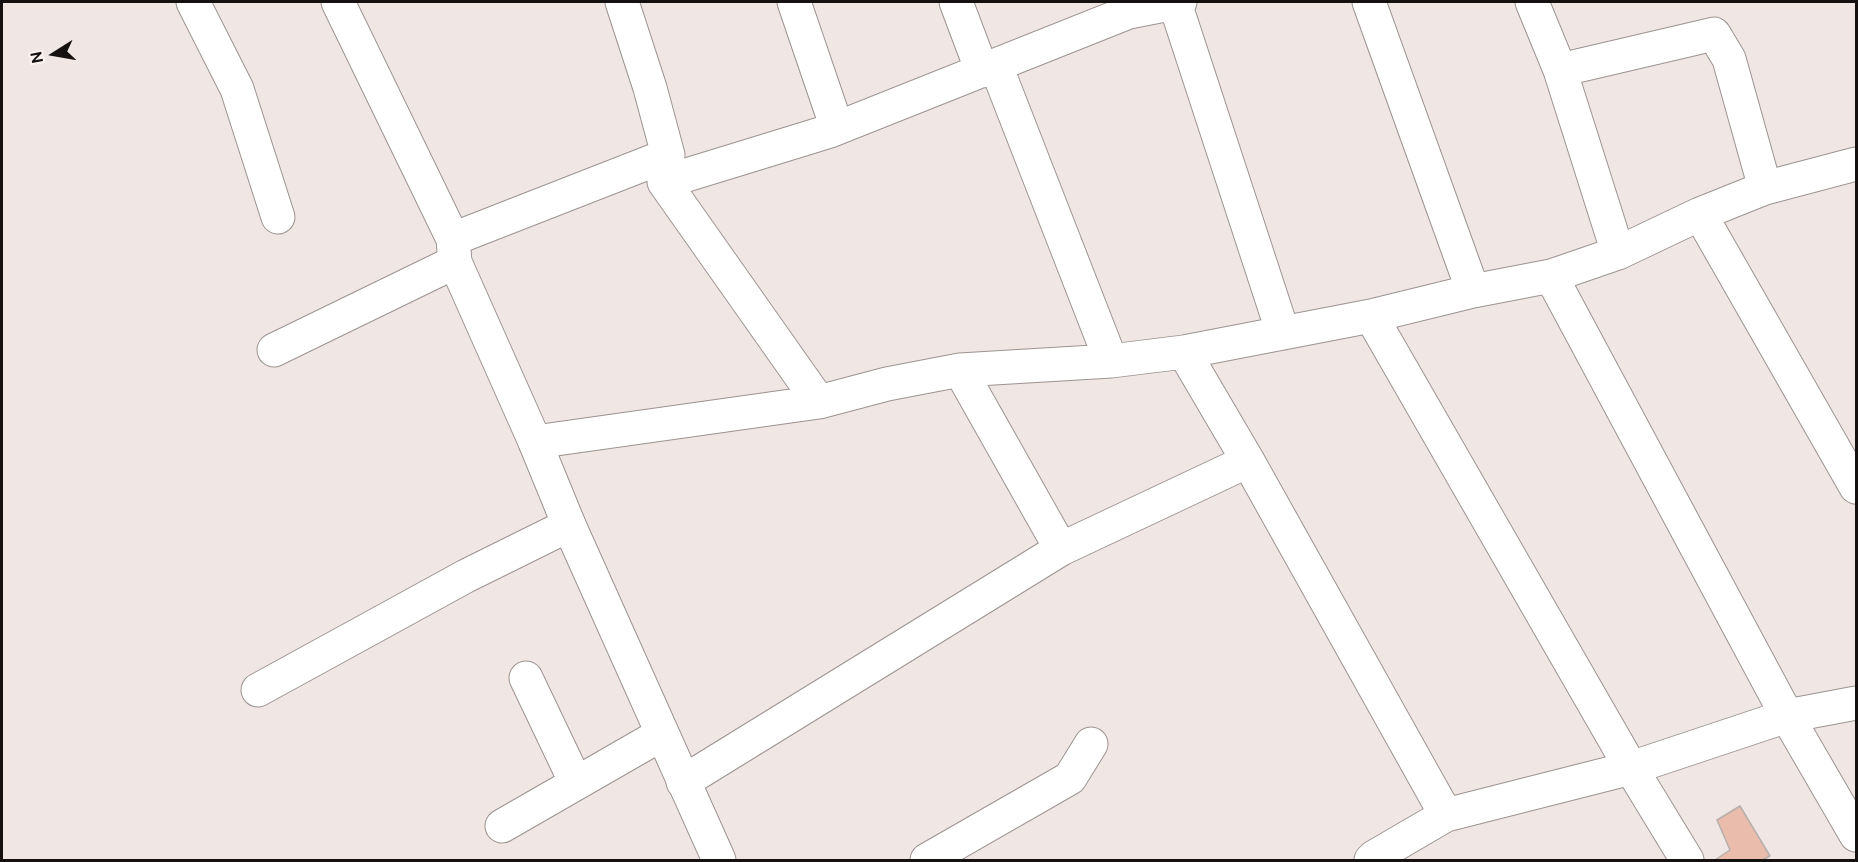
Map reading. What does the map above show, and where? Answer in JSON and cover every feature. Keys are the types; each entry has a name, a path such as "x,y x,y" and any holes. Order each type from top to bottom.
{"street":[{"path":"193,2 237,89 278,217"},
{"path":"338,2 454,250 569,525 719,861"},
{"path":"622,2 650,88 666,168 819,402"},
{"path":"794,2 837,128"},
{"path":"956,2 989,69 1111,362"},
{"path":"274,350 454,250 666,168 837,128 1129,12 1178,2 1282,333"},
{"path":"1369,2 1473,291"},
{"path":"1532,2 1560,70 1618,253"},
{"path":"1560,70 1713,34 1729,59 1765,188"},
{"path":"535,442 819,402 887,384 960,370 1111,362 1184,352 1371,316 1473,291 1551,276 1618,253 1700,214 1765,188 1857,164"},
{"path":"1700,214 1857,487"},
{"path":"1551,276 1787,716 1857,835"},
{"path":"1371,316 1687,861"},
{"path":"1184,352 1248,461 1446,815"},
{"path":"960,370 1061,549"},
{"path":"683,782 1061,549 1248,461"},
{"path":"258,690 466,576 569,525"},
{"path":"526,678 576,783"},
{"path":"1371,861 1374,857 1446,815 1631,768 1787,716 1857,703"},
{"path":"502,826 662,734"},
{"path":"927,861 1070,778 1090,744"}],"building":[{"path":"1740,806 1770,856 1762,860 1715,860 1730,850 1717,820"}]}
